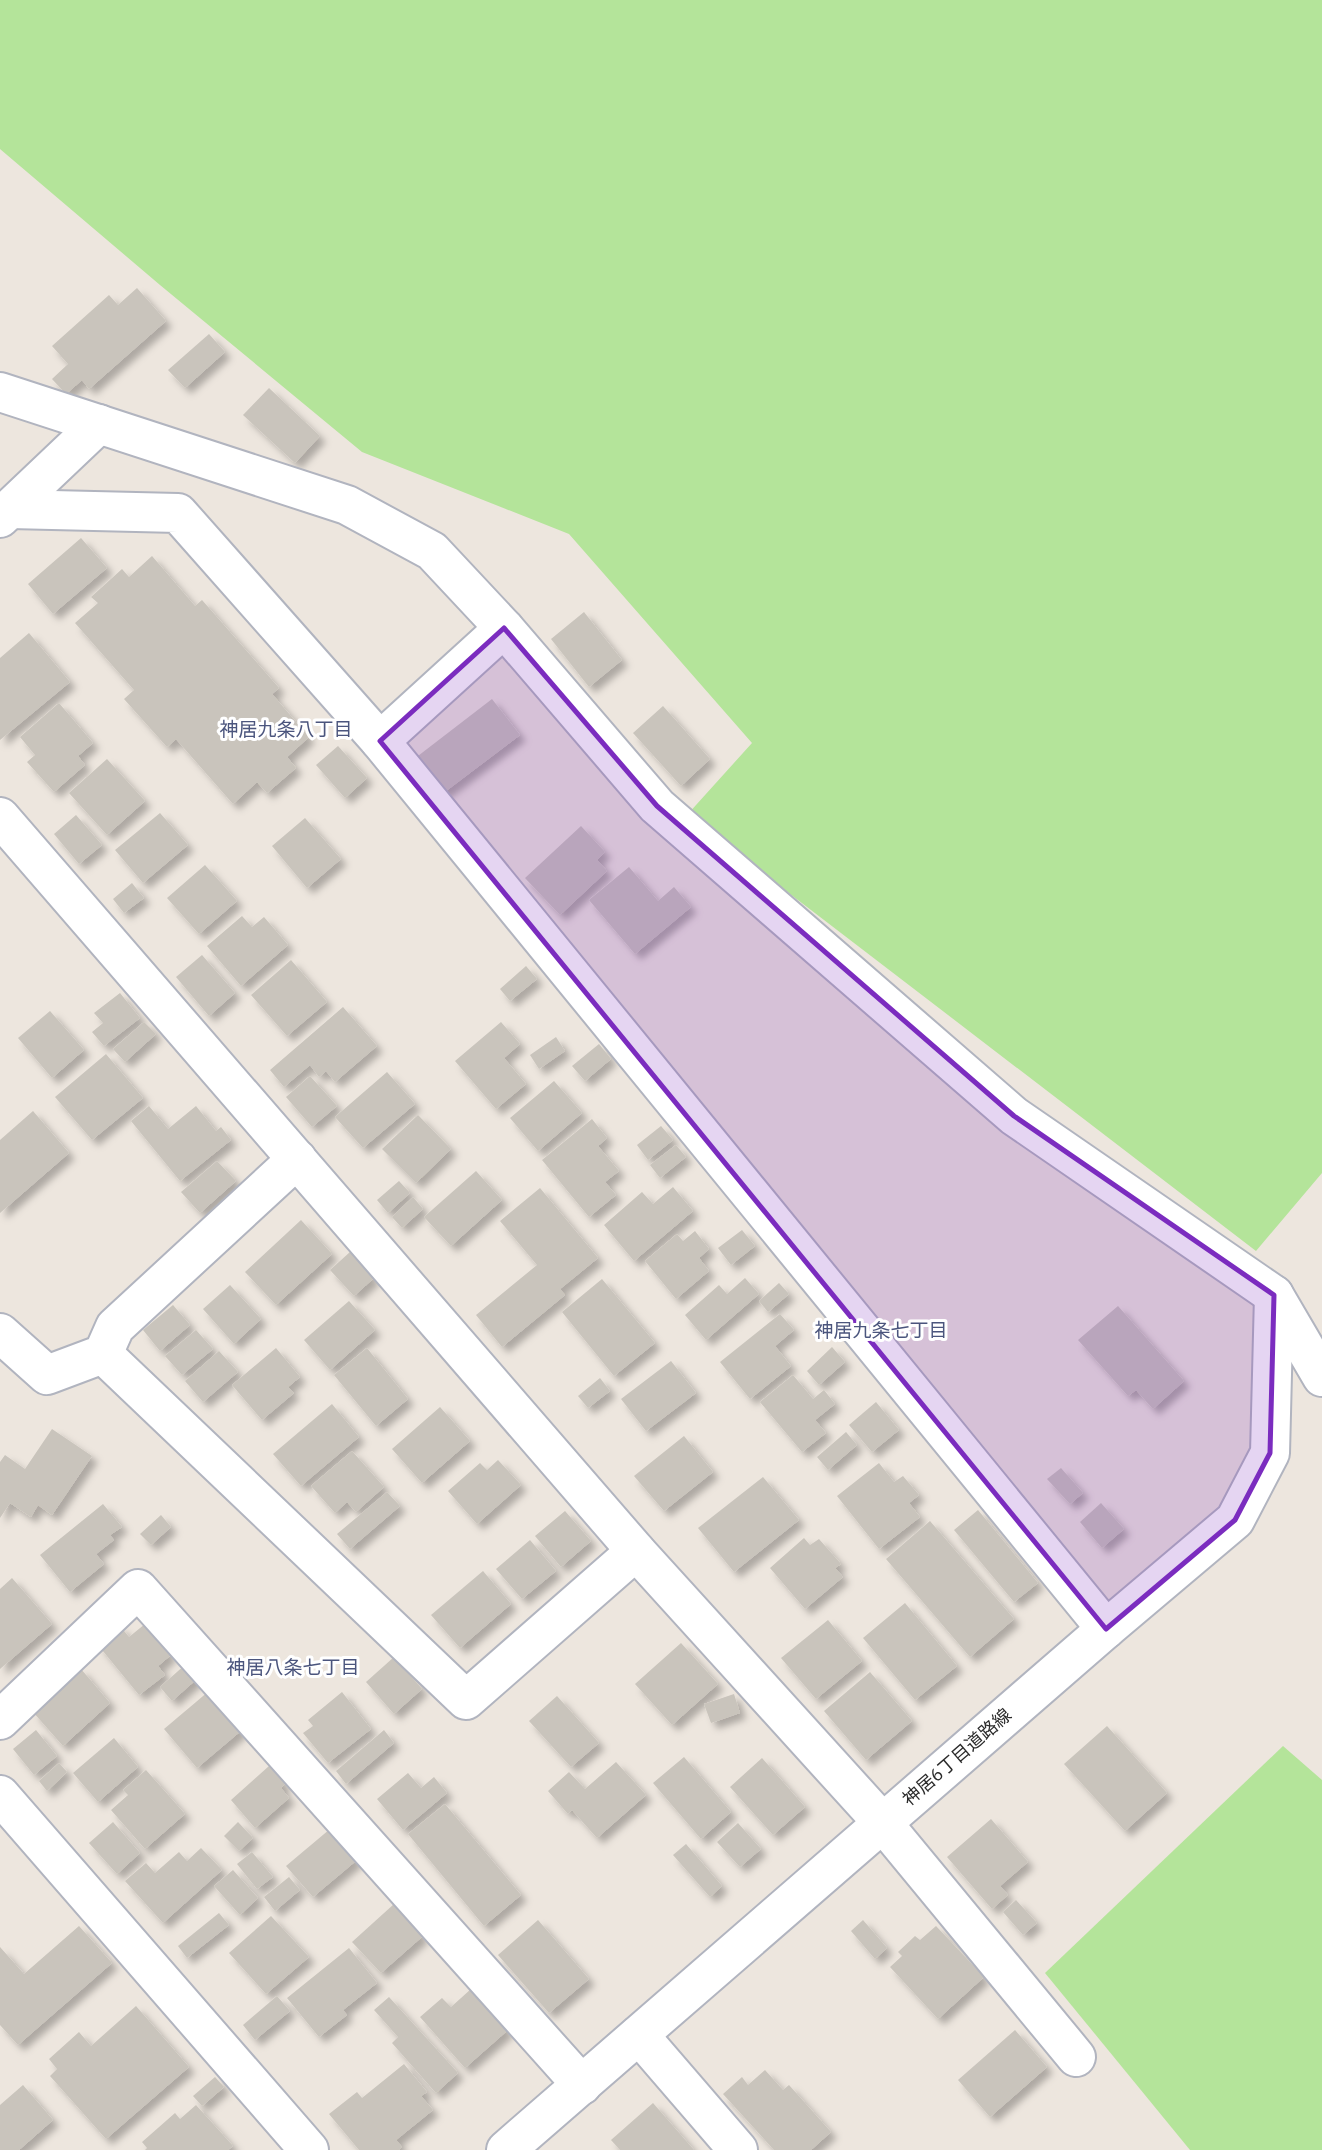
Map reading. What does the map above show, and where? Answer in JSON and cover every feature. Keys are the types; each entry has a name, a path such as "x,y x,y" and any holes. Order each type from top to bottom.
{"street":[{"path":"0,392 348,505 432,551 504,628 657,806 1014,1116 1274,1295 1322,1377"},
{"path":"5,513 99,424"},
{"path":"5,513 178,513 380,741 1106,1629"},
{"path":"380,741 504,628"},
{"path":"0,817 636,1551 882,1822 1076,2057"},
{"path":"0,1333 47,1375 103,1354 115,1327 297,1159"},
{"name":"神居6丁目道路線","path":"506,2150 882,1822 1235,1520 1270,1453 1274,1295"},
{"path":"103,1354 466,1700 636,1551"},
{"path":"0,1720 138,1589 582,2085"},
{"path":"0,1795 309,2150"},
{"path":"639,2035 738,2150"}],"highlighted area":[{"path":"504,628 657,806 1014,1116 1274,1295 1270,1453 1235,1520 1106,1629 380,741"}],"green space":[{"path":"0,0 1322,0 1322,1173 1256,1251 687,815 752,743 569,534 362,452 0,149"},
{"path":"1283,1746 1322,1780 1322,2150 1190,2150 1045,1973"}],"building":[{"path":"137,288 166,321 89,389 82,380 66,394 52,379 68,364 52,346 109,295 118,305"},
{"path":"209,334 225,352 185,388 168,370"},
{"path":"269,388 320,436 295,463 243,415"},
{"path":"81,538 107,568 53,614 28,584"},
{"path":"152,556 195,606 202,600 279,688 272,694 309,737 287,757 296,768 267,793 257,782 233,804 176,739 167,747 124,699 134,690 75,623 98,603 91,597 122,569 129,577"},
{"path":"584,612 622,660 589,687 551,639"},
{"path":"29,633 70,682 0,740 0,658"},
{"path":"492,699 520,735 442,794 414,759"},
{"path":"59,703 93,743 78,756 85,765 54,792 27,762 35,755 20,737"},
{"path":"663,706 710,759 681,786 633,733"},
{"path":"338,746 367,778 345,798 316,765"},
{"path":"107,759 145,801 107,835 69,793"},
{"path":"160,813 188,845 143,883 115,850"},
{"path":"76,815 102,845 79,864 54,834"},
{"path":"305,818 341,859 307,888 272,846"},
{"path":"581,826 605,852 597,860 607,871 560,915 525,878"},
{"path":"205,865 237,901 199,934 167,898"},
{"path":"629,867 658,901 674,887 691,907 635,954 589,900"},
{"path":"132,883 144,898 124,913 113,899"},
{"path":"242,916 252,927 264,917 288,945 241,986 207,946"},
{"path":"202,955 235,993 209,1016 176,977"},
{"path":"291,960 327,1002 287,1036 251,995"},
{"path":"526,966 537,979 510,1001 500,989"},
{"path":"120,993 140,1018 104,1046 92,1032 103,1023 94,1013"},
{"path":"343,1007 377,1046 335,1082 326,1071 319,1077 310,1065 284,1087 270,1070"},
{"path":"50,1011 84,1050 52,1078 18,1038"},
{"path":"144,1022 156,1034 125,1062 113,1049"},
{"path":"501,1022 520,1044 504,1058 526,1084 496,1109 455,1061"},
{"path":"556,1037 565,1051 539,1069 530,1055"},
{"path":"599,1044 611,1059 585,1081 572,1066"},
{"path":"106,1054 143,1098 92,1140 55,1097"},
{"path":"387,1072 415,1104 363,1148 335,1117"},
{"path":"310,1076 337,1106 312,1127 286,1097"},
{"path":"554,1081 582,1113 538,1151 510,1118"},
{"path":"149,1106 168,1129 196,1106 216,1131 221,1127 231,1140 180,1181 131,1121"},
{"path":"33,1111 69,1153 0,1213 0,1140"},
{"path":"418,1115 451,1149 416,1183 382,1149"},
{"path":"592,1119 607,1138 598,1146 619,1171 605,1182 616,1195 589,1217 542,1160"},
{"path":"661,1126 673,1140 648,1160 637,1145"},
{"path":"676,1145 686,1157 660,1178 650,1165"},
{"path":"217,1161 236,1181 200,1213 181,1192"},
{"path":"476,1171 502,1200 451,1246 424,1217"},
{"path":"399,1181 410,1193 388,1213 377,1200"},
{"path":"673,1187 693,1211 634,1261 604,1225 642,1192 653,1204"},
{"path":"540,1188 598,1258 560,1289 565,1295 502,1347 476,1315 537,1265 500,1221"},
{"path":"413,1197 423,1209 402,1228 392,1217"},
{"path":"301,1220 332,1254 276,1305 245,1272"},
{"path":"742,1230 755,1246 731,1265 718,1248"},
{"path":"695,1231 709,1249 699,1258 709,1271 676,1299 645,1261 677,1234 683,1241"},
{"path":"350,1252 374,1278 354,1296 330,1270"},
{"path":"745,1278 759,1294 706,1340 685,1315 719,1285 727,1294"},
{"path":"602,1279 655,1343 614,1376 562,1312"},
{"path":"779,1283 789,1294 768,1312 759,1301"},
{"path":"230,1285 261,1319 234,1344 203,1309"},
{"path":"349,1301 375,1330 330,1370 304,1340"},
{"path":"173,1305 190,1325 160,1351 143,1330"},
{"path":"1118,1306 1184,1381 1153,1409 1136,1390 1128,1396 1078,1340"},
{"path":"780,1314 794,1330 775,1346 791,1366 750,1399 720,1362"},
{"path":"196,1330 213,1349 182,1375 165,1356"},
{"path":"832,1347 845,1362 819,1385 807,1371"},
{"path":"276,1348 300,1377 288,1387 294,1393 262,1420 232,1385"},
{"path":"367,1348 408,1399 376,1426 334,1375"},
{"path":"219,1351 238,1372 203,1402 185,1381"},
{"path":"671,1361 696,1393 646,1431 621,1399"},
{"path":"793,1375 813,1399 824,1390 835,1404 815,1420 826,1433 802,1452 760,1402"},
{"path":"600,1378 610,1391 588,1408 578,1396"},
{"path":"876,1402 899,1430 872,1452 849,1425"},
{"path":"332,1404 359,1437 301,1486 273,1454"},
{"path":"440,1407 470,1441 422,1483 392,1449"},
{"path":"52,1429 92,1456 52,1515 38,1505 31,1517 10,1503 0,1518 0,1462 5,1455 25,1469"},
{"path":"846,1432 857,1445 828,1470 817,1457"},
{"path":"684,1436 713,1472 664,1511 634,1476"},
{"path":"352,1451 384,1487 356,1512 347,1502 335,1513 311,1486"},
{"path":"498,1460 521,1485 477,1524 448,1491 480,1463 487,1470"},
{"path":"879,1463 894,1482 903,1476 919,1495 909,1503 920,1517 879,1549 837,1496"},
{"path":"1061,1468 1083,1493 1070,1504 1047,1479"},
{"path":"763,1477 799,1520 734,1572 698,1528"},
{"path":"387,1492 400,1506 350,1549 337,1534"},
{"path":"1101,1503 1124,1529 1102,1548 1080,1522"},
{"path":"103,1504 122,1527 110,1535 114,1540 96,1554 104,1564 70,1592 40,1555"},
{"path":"978,1510 1038,1583 1014,1602 954,1530"},
{"path":"565,1511 591,1541 561,1567 535,1536"},
{"path":"161,1515 171,1527 151,1545 140,1534"},
{"path":"930,1521 1014,1619 970,1657 886,1559"},
{"path":"804,1538 810,1545 819,1539 841,1564 835,1568 843,1577 805,1609 770,1568"},
{"path":"530,1540 556,1571 522,1599 496,1569"},
{"path":"483,1571 511,1604 460,1648 431,1615"},
{"path":"12,1578 52,1624 0,1669 0,1589"},
{"path":"905,1603 957,1666 915,1700 863,1638"},
{"path":"828,1620 862,1661 816,1699 781,1658"},
{"path":"145,1624 171,1655 158,1666 165,1675 139,1695 98,1645 120,1626 129,1637"},
{"path":"681,1643 718,1684 672,1725 635,1684"},
{"path":"394,1657 422,1689 394,1714 366,1682"},
{"path":"186,1664 198,1678 172,1701 160,1687"},
{"path":"81,1669 110,1703 63,1746 33,1712"},
{"path":"870,1672 912,1721 866,1760 824,1711"},
{"path":"209,1691 242,1730 197,1768 164,1729"},
{"path":"342,1692 371,1729 328,1763 303,1733 313,1726 308,1720"},
{"path":"734,1694 740,1713 711,1723 704,1704"},
{"path":"557,1696 599,1743 571,1767 529,1721"},
{"path":"1107,1726 1167,1793 1125,1831 1064,1764"},
{"path":"36,1730 57,1756 34,1775 13,1749"},
{"path":"384,1730 394,1743 346,1784 336,1771"},
{"path":"114,1738 138,1767 98,1802 73,1773"},
{"path":"684,1757 731,1812 701,1839 653,1783"},
{"path":"762,1758 805,1807 773,1835 730,1787"},
{"path":"616,1762 646,1795 597,1838 572,1810 568,1814 548,1791 569,1772 585,1789"},
{"path":"59,1763 67,1772 47,1791 39,1781"},
{"path":"269,1766 285,1784 281,1788 289,1798 255,1828 231,1800"},
{"path":"146,1770 185,1814 145,1849 111,1810 128,1795 123,1790"},
{"path":"408,1773 421,1788 434,1777 447,1793 403,1830 377,1799"},
{"path":"445,1804 521,1895 484,1926 408,1834"},
{"path":"991,1819 1028,1862 1000,1886 1008,1895 992,1909 947,1857"},
{"path":"113,1822 140,1853 117,1874 89,1843"},
{"path":"238,1822 253,1838 239,1851 224,1836"},
{"path":"738,1823 761,1849 740,1867 717,1842"},
{"path":"330,1829 357,1860 313,1897 286,1866"},
{"path":"686,1844 722,1886 710,1897 673,1855"},
{"path":"201,1848 222,1870 163,1923 125,1881 146,1863 155,1873 179,1852 187,1861"},
{"path":"252,1852 273,1877 257,1889 237,1864"},
{"path":"233,1870 258,1898 240,1915 214,1886"},
{"path":"289,1877 300,1890 275,1911 264,1897"},
{"path":"1016,1900 1037,1923 1023,1935 1003,1912"},
{"path":"394,1904 423,1936 381,1973 352,1942"},
{"path":"219,1913 229,1925 187,1958 178,1946"},
{"path":"271,1916 309,1957 266,1994 229,1953"},
{"path":"538,1920 589,1979 549,2013 498,1955"},
{"path":"863,1920 887,1948 875,1959 851,1931"},
{"path":"79,1926 112,1963 18,2045 0,2025 0,1947 24,1974"},
{"path":"936,1926 984,1977 938,2019 890,1967 902,1956 898,1952 915,1936 920,1940"},
{"path":"349,1948 377,1983 343,2010 347,2015 319,2037 287,1998"},
{"path":"471,1989 508,2030 465,2068 420,2017 442,1998 451,2007"},
{"path":"277,1996 290,2011 255,2040 243,2025"},
{"path":"389,1997 458,2073 436,2093 392,2043 398,2037 374,2010"},
{"path":"136,2006 189,2067 106,2139 50,2076 57,2069 49,2059 79,2032 91,2046"},
{"path":"1015,2030 1047,2067 990,2117 958,2080"},
{"path":"404,2064 427,2092 421,2096 433,2110 396,2140 402,2147 399,2150 359,2150 329,2114 357,2092 362,2098"},
{"path":"765,2070 783,2090 789,2085 831,2132 811,2150 774,2150 723,2094 742,2077 748,2085"},
{"path":"215,2077 224,2087 202,2106 193,2096"},
{"path":"23,2085 53,2120 19,2150 0,2150 0,2105"},
{"path":"653,2103 694,2150 620,2150 611,2140"},
{"path":"196,2105 233,2146 228,2150 145,2150 147,2148 142,2142 175,2113 180,2119"}],"district":[{"name":"神居九条八丁目","path":"286,729"},
{"name":"神居九条七丁目","path":"881,1330"},
{"name":"神居八条七丁目","path":"293,1667"}]}
